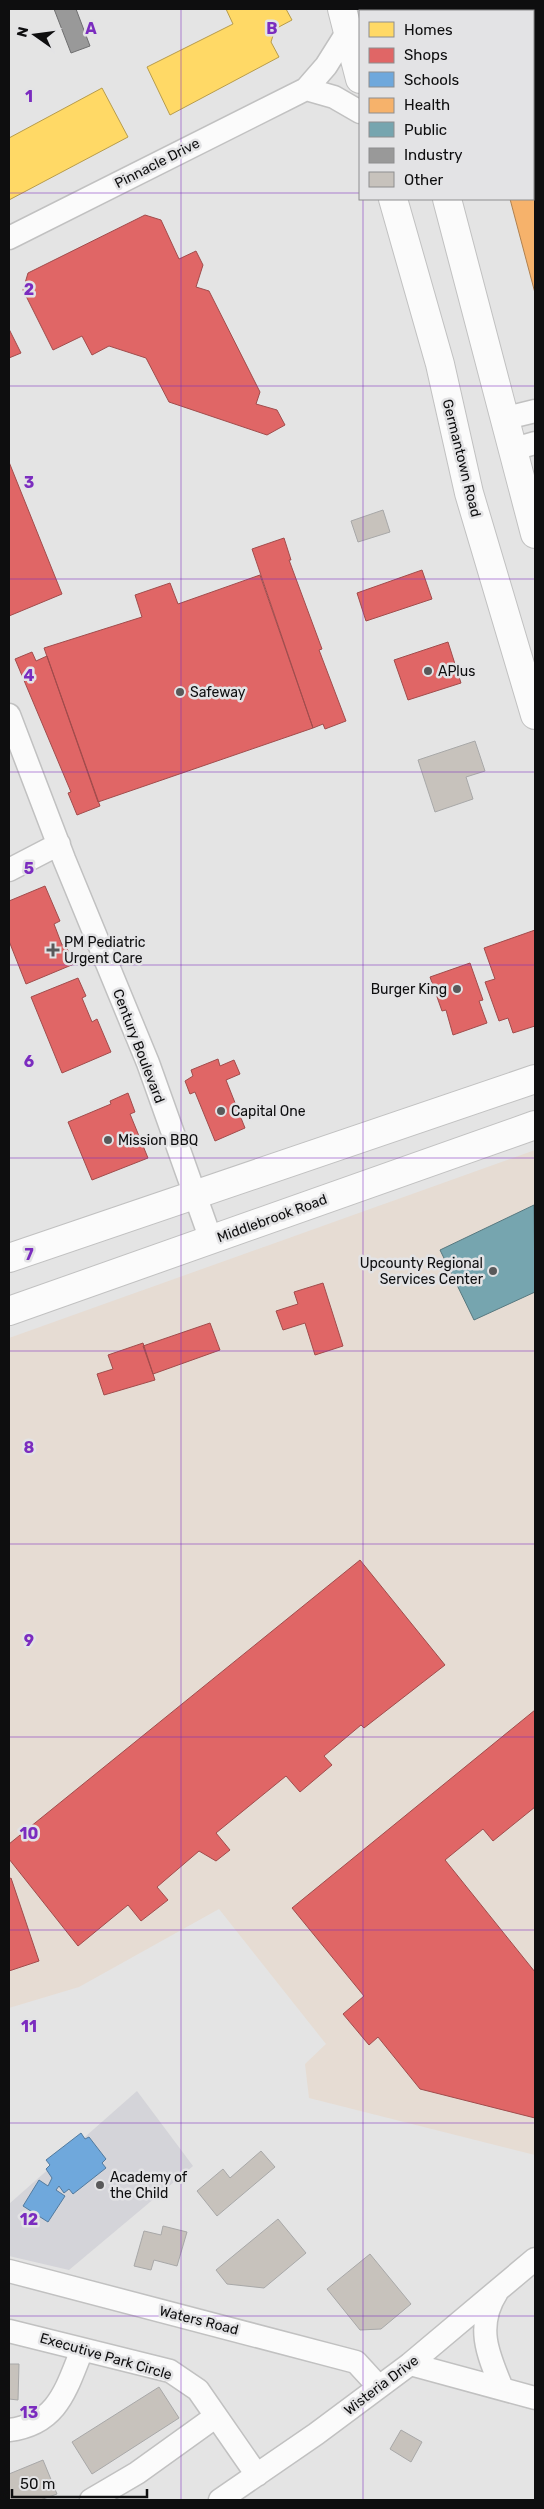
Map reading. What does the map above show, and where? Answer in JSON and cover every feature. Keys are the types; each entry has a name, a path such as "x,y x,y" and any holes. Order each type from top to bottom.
{"main road":[{"path":"345,20 359,75"},
{"name":"Germantown Road","path":"393,200 440,364 469,493 535,715"},
{"path":"447,200 506,418 525,446 535,534"},
{"path":"9,1258 535,1079"},
{"name":"Middlebrook Road","path":"9,1312 535,1125"}],"street":[{"name":"Pinnacle Drive","path":"9,238 306,89 326,66 345,20"},
{"path":"306,89 334,97 359,111"},
{"path":"506,418 535,411"},
{"name":"Century Boulevard","path":"9,715 148,1063 211,1240"},
{"path":"9,870 59,844"},
{"name":"Wisteria Drive","path":"220,2500 410,2364 535,2259"},
{"name":"Waters Road","path":"9,2272 356,2362 379,2387"},
{"path":"498,2291 491,2301 484,2338 502,2388"},
{"name":"Executive Park Circle","path":"9,2331 170,2371 198,2390 257,2475"},
{"path":"9,2430 39,2420 60,2402 82,2350"},
{"path":"410,2364 535,2398"},
{"path":"91,2500 137,2474 215,2417"}],"shaded area":[{"path":"535,1150 535,2155 309,2098 305,2064 326,2044 219,1909 79,1987 9,2008 9,1338"},
{"name":"Academy of the Child","path":"137,2091 193,2166 69,2270 9,2256 9,2204"}],"building: Homes":[{"path":"226,9 286,9 292,20 275,29 271,42 279,57 170,115 147,67 233,24"},
{"path":"102,88 128,137 9,200 9,138"}],"building: Shops":[{"path":"145,215 161,220 179,259 196,251 203,265 196,287 209,291 260,392 256,404 277,410 285,425 267,435 169,402 146,358 109,346 92,355 82,336 53,350 23,290 28,273"},
{"path":"9,329 21,353 9,358"},
{"path":"9,462 62,594 9,616"},
{"path":"284,538 291,560 289,560 322,649 319,650 346,721 325,729 323,724 313,728 252,549"},
{"path":"422,570 432,599 366,621 357,593"},
{"name":"Safeway","path":"260,575 313,728 98,802 44,648 142,617 135,595 170,583 178,604"},
{"name":"APlus","path":"448,642 461,683 408,700 394,660"},
{"path":"32,652 36,661 47,656 100,806 77,815 68,793 71,792 15,659"},
{"path":"45,886 60,921 54,924 62,945 65,944 74,964 26,984 9,941 9,901"},
{"path":"535,930 535,1026 513,1033 508,1018 499,1021 485,982 495,979 484,948"},
{"name":"Burger King","path":"470,963 483,1000 479,1001 487,1023 453,1035 446,1010 442,1011 430,977"},
{"path":"78,978 86,996 82,998 92,1022 97,1019 111,1052 62,1073 31,997"},
{"name":"Capital One","path":"218,1059 220,1066 234,1060 240,1074 226,1080 245,1128 215,1141 195,1092 190,1094 185,1081 193,1076 191,1070"},
{"name":"Mission BBQ","path":"128,1093 135,1112 130,1114 148,1158 92,1180 68,1122 111,1104 110,1101"},
{"path":"323,1283 343,1346 315,1355 305,1323 283,1330 276,1311 298,1304 294,1292"},
{"path":"210,1323 220,1350 153,1374 143,1346"},
{"path":"143,1343 155,1380 104,1395 97,1374 113,1369 108,1355"},
{"path":"360,1560 445,1665 364,1728 361,1725 324,1756 332,1765 300,1792 286,1776 216,1833 230,1850 216,1861 199,1851 157,1887 168,1900 141,1921 128,1905 78,1946 9,1859 9,1844"},
{"path":"535,1710 535,1807 493,1841 483,1829 445,1860 535,1972 535,2118 420,2089 378,2037 369,2045 343,2014 364,1996 292,1908"},
{"path":"11,1878 39,1961 9,1971 9,1879"}],"building: Schools":[{"path":"81,2133 85,2139 89,2137 106,2159 102,2163 106,2168 73,2194 69,2189 64,2193 59,2186 56,2190 65,2196 48,2222 23,2206 39,2180 48,2186 52,2178 46,2169 50,2165 46,2160"}],"building: Health":[{"path":"534,106 535,106 535,293 510,200 534,200"}],"building: Public":[{"name":"Upcounty Regional Services Center","path":"534,1205 535,1292 474,1320 440,1250"}],"building: Industry":[{"path":"54,9 76,9 90,46 71,53"}],"building: Other":[{"path":"383,510 390,532 358,542 351,521"},
{"path":"475,741 485,771 466,777 473,799 435,812 418,760"},
{"path":"261,2151 275,2167 217,2216 197,2191 223,2169 230,2178"},
{"path":"278,2219 306,2253 264,2288 227,2284 216,2270"},
{"path":"163,2226 187,2232 177,2266 154,2260 151,2270 134,2266 144,2231 161,2235"},
{"path":"370,2254 411,2304 381,2329 360,2330 327,2289"},
{"path":"9,2364 19,2364 18,2400 9,2399"},
{"path":"159,2387 179,2418 92,2474 72,2442"},
{"path":"401,2430 422,2442 411,2462 390,2449"},
{"path":"43,2460 57,2494 40,2500 9,2500 9,2474"}],"place":[{"name":"APlus","path":"428,671"},
{"name":"Safeway","path":"180,692"},
{"name":"PM Pediatric Urgent Care","path":"53,950"},
{"name":"Burger King","path":"457,989"},
{"name":"Capital One","path":"221,1111"},
{"name":"Mission BBQ","path":"108,1140"},
{"name":"Upcounty Regional Services Center","path":"493,1271"},
{"name":"Academy of the Child","path":"100,2185"}]}
